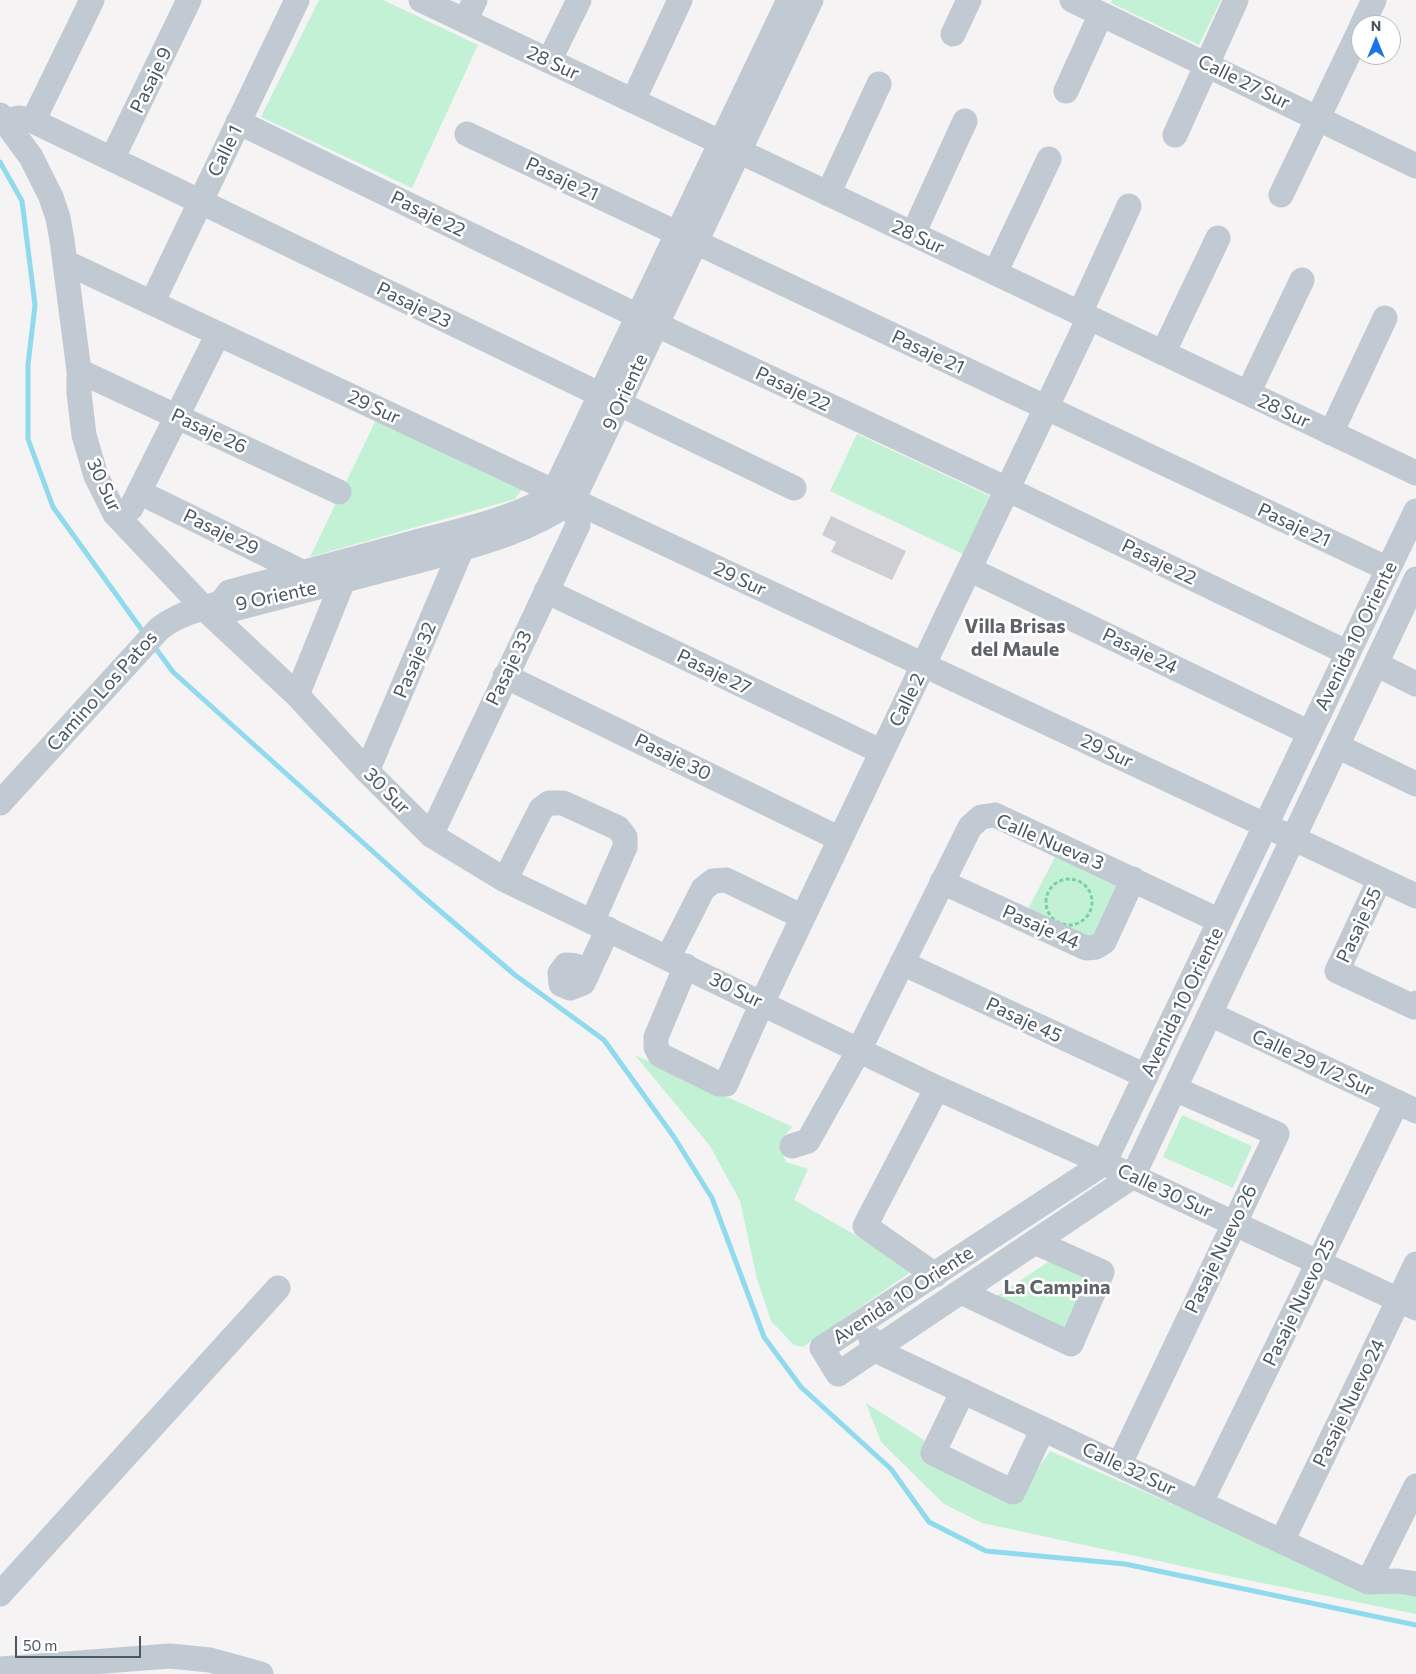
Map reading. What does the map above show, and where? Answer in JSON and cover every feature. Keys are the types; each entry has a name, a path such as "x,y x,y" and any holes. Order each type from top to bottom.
{"street":[{"path":"2,118 19,118 33,121 92,0"},
{"name":"Pasaje 9","path":"112,159 189,0"},
{"name":"Calle 1","path":"152,303 297,0"},
{"name":"28 Sur","path":"421,0 470,10 549,61 1416,473"},
{"path":"549,61 578,0"},
{"path":"633,101 680,0"},
{"name":"9 Oriente","path":"212,606 234,609 343,581 462,548 527,527 557,512 730,147 789,0"},
{"name":"9 Oriente","path":"730,147 811,0"},
{"path":"953,34 969,0"},
{"path":"1175,135 1236,0"},
{"path":"1367,15 1374,0"},
{"path":"1066,91 1091,6"},
{"name":"Calle 27 Sur","path":"1091,6 1416,166"},
{"path":"1280,195 1351,49"},
{"path":"828,194 879,84"},
{"name":"30 Sur","path":"2,118 31,157 48,191 58,218 65,262 84,436 96,476 115,514 212,606 367,771 430,835 505,880 938,1088 1104,1163"},
{"name":"Pasaje 23","path":"33,121 794,488"},
{"path":"913,234 964,121"},
{"name":"Pasaje 22","path":"238,122 647,320 1007,489 1348,653"},
{"name":"Pasaje 21","path":"468,134 1388,569"},
{"path":"995,273 1049,159"},
{"name":"Calle 2","path":"677,962 656,1037 656,1047 660,1055 719,1084 726,1084 762,1003 1046,408 1129,206"},
{"path":"1164,353 1218,238"},
{"name":"29 Sur","path":"65,262 1416,896"},
{"path":"1248,393 1302,280"},
{"path":"1331,433 1385,318"},
{"path":"115,514 131,508 218,334"},
{"name":"Pasaje 26","path":"78,371 339,492"},
{"name":"Pasaje 29","path":"139,492 304,573"},
{"name":"9 Oriente","path":"212,606 229,592 463,529 535,505 549,497 564,496"},
{"name":"Pasaje 33","path":"430,835 578,525 564,496"},
{"name":"Avenida 10 Oriente","path":"1415,582 1133,1176 838,1374 822,1348 1104,1163 1416,511"},
{"name":"Pasaje 32","path":"367,771 462,548"},
{"name":"Pasaje 24","path":"969,569 1310,733"},
{"path":"296,695 343,581"},
{"name":"Pasaje 27","path":"546,591 882,752"},
{"name":"Camino Los Patos","path":"0,803 154,635 170,620 212,606"},
{"path":"1376,664 1416,684"},
{"name":"Pasaje 30","path":"505,676 840,839"},
{"path":"1337,746 1416,784"},
{"path":"505,880 541,809 549,803 563,803 618,828 625,837 625,847 600,925 588,975"},
{"name":"Calle Nueva 3","path":"792,1146 808,1141 859,1050 970,827 981,817 995,815 1220,921"},
{"name":"Pasaje 44","path":"942,882 1086,948 1096,947 1104,942 1133,879"},
{"name":"Pasaje 55","path":"1380,879 1337,971 1414,1007 1416,1004"},
{"path":"677,962 703,889 713,881 726,880 803,917"},
{"name":"Pasaje 45","path":"902,963 1146,1076"},
{"name":"Calle 29 1/2 Sur","path":"1210,1014 1406,1106"},
{"path":"935,1275 865,1226 938,1088"},
{"name":"Pasaje Nuevo 26","path":"1119,1464 1277,1134 1175,1089"},
{"name":"Pasaje Nuevo 25","path":"1201,1502 1318,1263 1406,1106"},
{"name":"Calle 30 Sur","path":"1104,1163 1407,1304"},
{"path":"961,1292 1071,1344 1102,1272 1035,1242"},
{"name":"Pasaje Nuevo 24","path":"1282,1541 1407,1304 1416,1264"},
{"path":"0,1594 278,1288"},
{"path":"865,1320 875,1350"},
{"name":"Calle 32 Sur","path":"875,1350 1368,1582 1397,1581 1416,1584"},
{"path":"963,1391 933,1453 1013,1492 1043,1429"},
{"path":"1368,1582 1416,1486"},
{"path":"0,1669 170,1656 210,1660 261,1674"}],"path":[{"path":"1062,880 1076,880 1088,889 1092,902 1090,910 1082,921 1068,925 1061,924 1055,920 1047,909 1047,894 1056,883 1062,880"}],"green space":[{"path":"319,0 383,0 478,45 412,188 261,117"},
{"path":"1112,0 1221,0 1199,45 1111,3"},
{"path":"376,420 523,488 515,499 310,557"},
{"path":"857,434 990,496 963,554 830,491"},
{"path":"1056,855 1123,886 1094,940 1027,911"},
{"path":"635,1055 793,1127 785,1135 782,1143 786,1162 808,1169 794,1200 915,1269 803,1347 794,1345 771,1321 757,1279 740,1201 710,1146"},
{"path":"1182,1115 1252,1146 1233,1188 1163,1157"},
{"path":"1054,1258 1092,1274 1066,1331 991,1300"},
{"path":"866,1403 924,1440 931,1463 1017,1499 1050,1451 1364,1587 1416,1596 1416,1614 982,1523 944,1504 881,1442"}],"building":[{"path":"831,516 906,551 892,580 831,552 836,542 822,535"}],"waterway":[{"path":"0,162 22,201 35,305 28,365 28,439 53,507 144,633"},
{"path":"154,646 173,672 419,893 515,975 604,1040 674,1137 712,1198 764,1337 801,1387 891,1469 929,1522 986,1551 1125,1564 1416,1625"}],"district":[{"name":"Villa Brisas del Maule","path":"1015,638"},
{"name":"La Campina","path":"1057,1287"}]}
